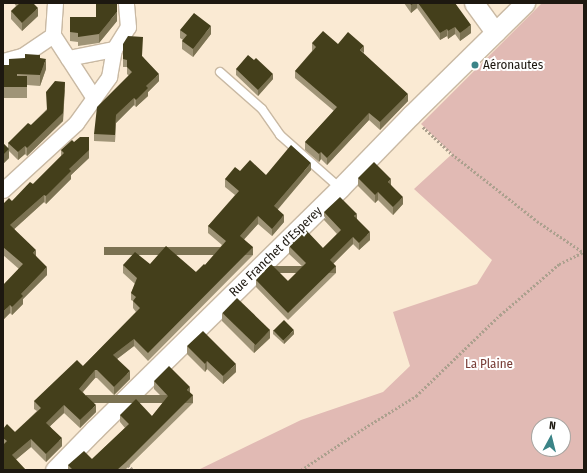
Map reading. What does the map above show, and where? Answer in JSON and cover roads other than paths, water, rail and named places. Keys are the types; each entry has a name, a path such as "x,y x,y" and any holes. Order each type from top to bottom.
{"street":[{"path":"55,3 53,35 94,98"},
{"path":"3,190 76,123 109,77 114,49 128,27 126,3"},
{"path":"474,3 495,32"},
{"name":"Rue Franchet d'Esperey","path":"55,470 340,188 524,3"},
{"path":"3,61 22,56 53,35"},
{"path":"68,58 114,49"}],"lane":[{"path":"220,72 262,109 280,135 340,188"}],"place":[{"name":"Aéronautes","path":"475,65"}],"park label":[{"name":"La Plaine","path":"489,364"}]}
